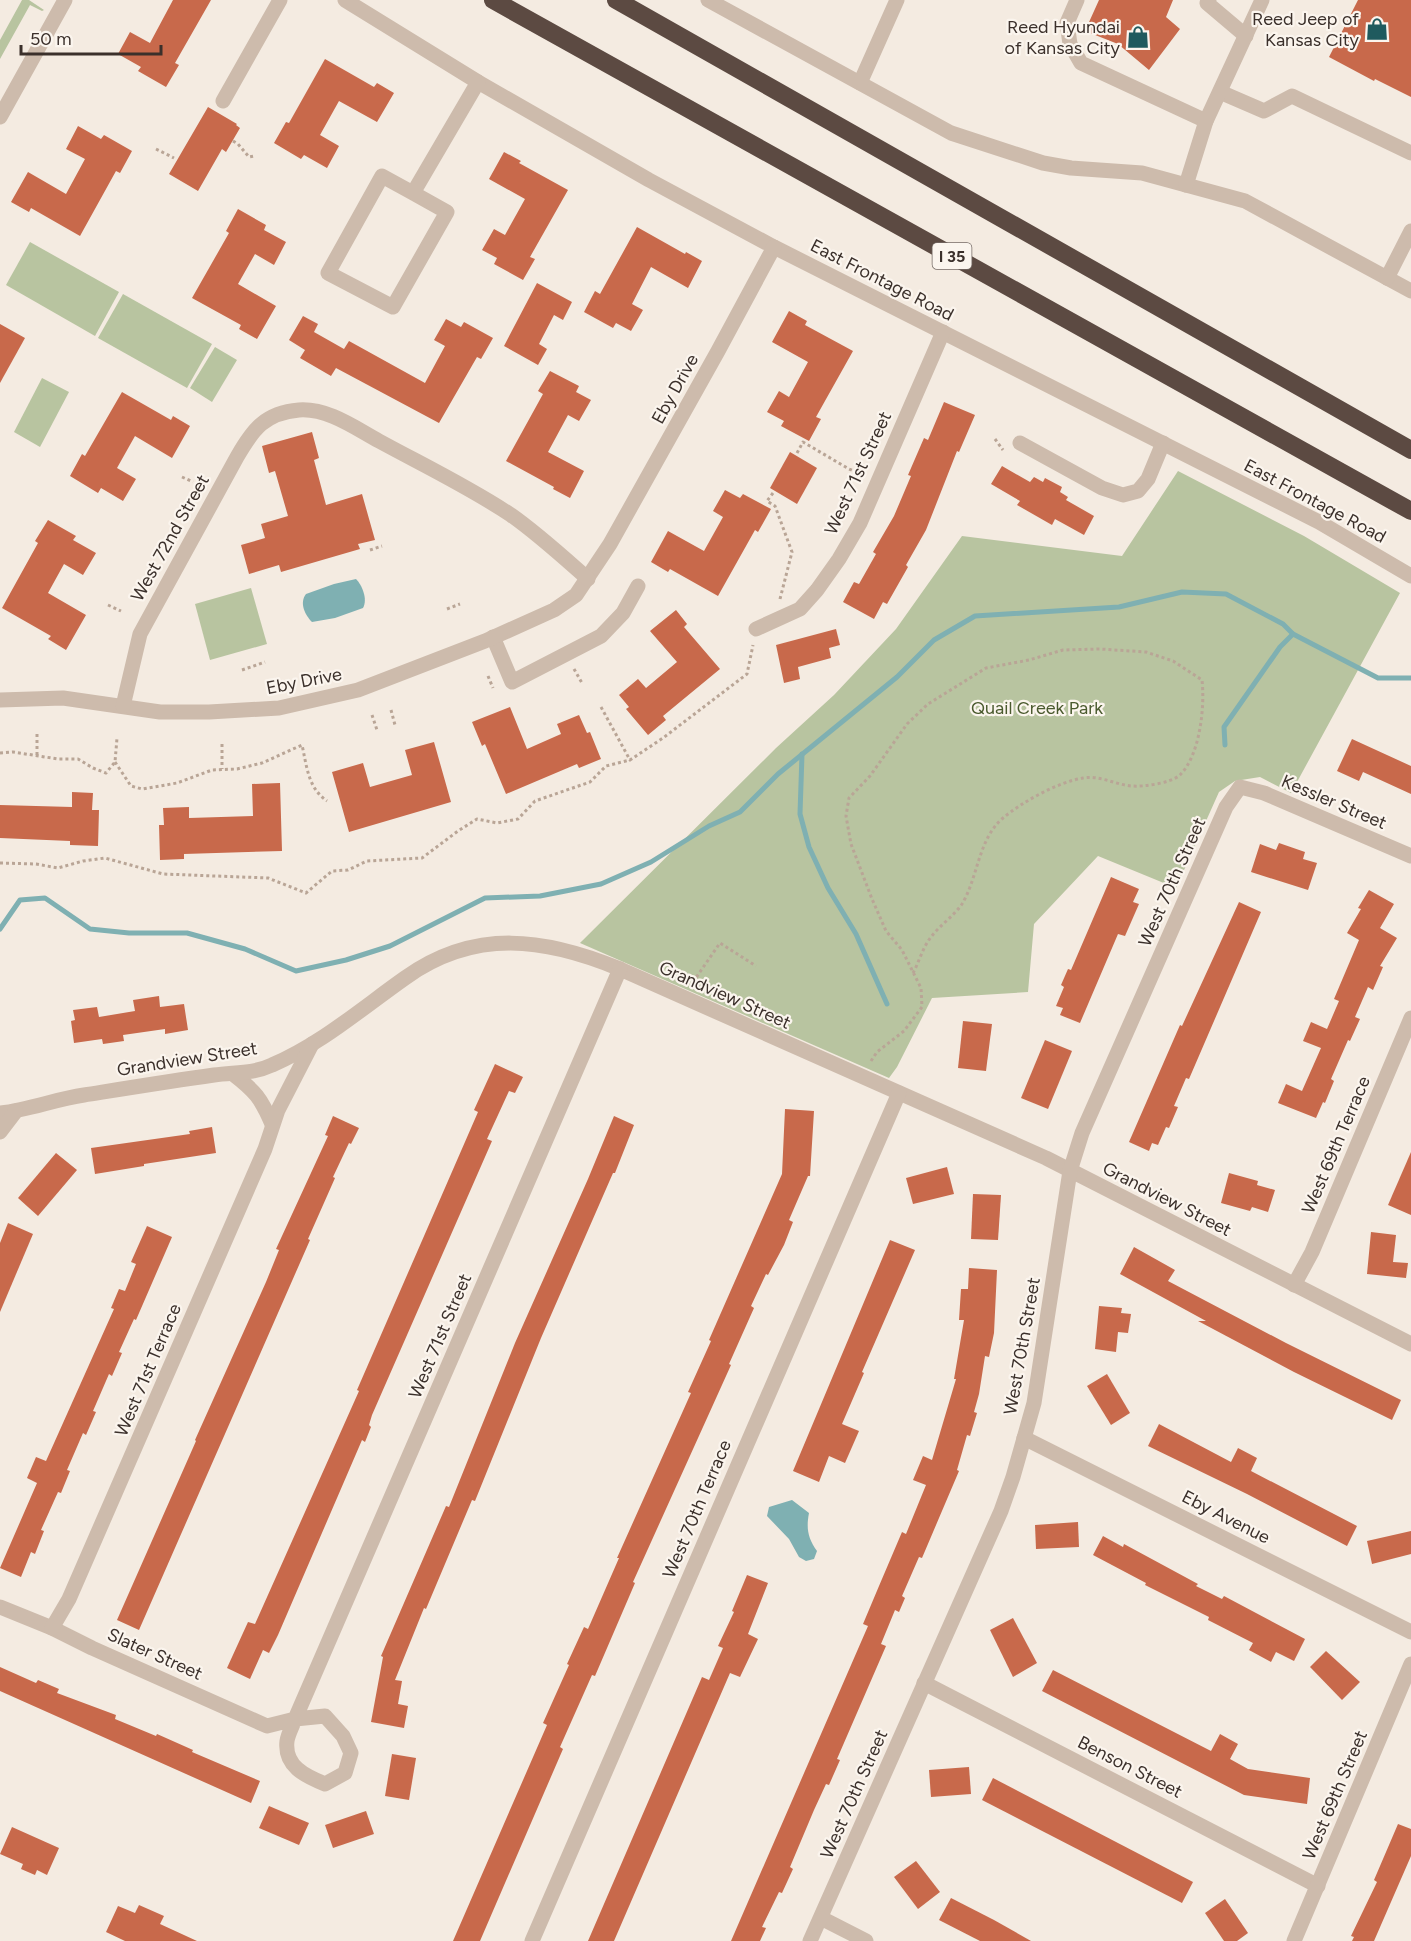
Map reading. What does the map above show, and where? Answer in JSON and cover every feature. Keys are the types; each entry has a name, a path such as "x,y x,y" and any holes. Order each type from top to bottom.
{"highway":[{"name":"I 35","path":"493,0 1411,511"},
{"path":"616,0 1411,450"}],"street":[{"path":"0,117 65,0"},
{"path":"223,101 280,0"},
{"name":"East Frontage Road","path":"345,0 478,82 649,180 774,246 1320,522 1411,576"},
{"path":"708,0 951,133 1012,154 1071,168 1142,173 1245,201 1411,291"},
{"path":"860,83 897,0"},
{"path":"1077,0 1067,22 1070,44 1081,63 1206,121"},
{"path":"1209,0 1207,3 1246,36"},
{"path":"1186,185 1206,121 1262,0"},
{"path":"412,193 478,82"},
{"path":"1220,92 1264,111 1292,96 1411,153"},
{"path":"382,176 412,193 447,212 393,307 328,273 382,176"},
{"path":"1387,278 1411,231"},
{"name":"Eby Drive","path":"0,700 63,698 160,712 279,708 358,690 493,637 554,610 576,595 610,544 774,246"},
{"name":"West 71st Street","path":"756,629 800,609 817,590 860,523 943,332"},
{"name":"West 72nd Street","path":"123,706 140,634 237,457 259,424 286,412 316,411 343,421 476,493 537,534 588,579"},
{"path":"1020,443 1102,488 1123,495 1138,491 1148,479 1163,443"},
{"path":"493,637 512,682 601,636 623,613 639,586"},
{"name":"Kessler Street","path":"1240,787 1264,793 1411,856"},
{"name":"West 70th Street","path":"810,1941 1001,1511 1035,1403 1070,1171 1082,1133 1226,807 1240,787"},
{"name":"Grandview Street","path":"0,1113 67,1098 218,1074 248,1073 271,1066 312,1044 357,1015 406,977 431,963 469,948 494,943 536,943 584,954 620,969 1046,1158 1411,1344"},
{"name":"West 71st Street","path":"295,1719 325,1716 343,1736 351,1753 345,1773 325,1784 303,1775 289,1760 287,1741 295,1719 620,969"},
{"name":"West 69th Terrace","path":"1294,1285 1312,1252 1411,1018"},
{"name":"West 71st Terrace","path":"52,1628 69,1599 265,1149 272,1124 312,1044"},
{"path":"233,1074 254,1090 265,1106 272,1124"},
{"name":"West 70th Terrace","path":"532,1941 899,1093"},
{"path":"0,1132 16,1111"},
{"name":"Eby Avenue","path":"1024,1438 1411,1632"},
{"name":"Slater Street","path":"0,1607 52,1628 267,1726 295,1719"},
{"name":"West 69th Street","path":"1294,1941 1411,1664"},
{"name":"Benson Street","path":"924,1683 1318,1886"},
{"path":"821,1918 866,1941"}],"path":[{"path":"233,141 249,157 254,156"},
{"path":"156,149 174,158"},
{"path":"995,439 1003,450"},
{"path":"796,453 803,442 849,469 878,482"},
{"path":"182,477 193,482"},
{"path":"773,493 767,501 775,506 792,552 774,621"},
{"path":"370,550 382,546"},
{"path":"447,609 460,604"},
{"path":"108,605 121,611"},
{"path":"0,863 36,864 58,868 105,858 163,874 268,878 306,893 332,871 348,870 367,861 422,858 477,819 497,823 518,819 535,801 590,782 606,766 630,760 663,738 747,674 756,629"},
{"path":"870,1063 877,1052 904,1031 922,1007 921,988 913,973 902,950 886,931 872,899 851,844 846,816 849,798 870,776 907,724 928,704 986,668 1029,660 1063,650 1100,648 1146,652 1173,661 1202,680 1204,699 1192,758 1178,776 1154,785 1131,786 1103,778 1085,777 1058,785 1019,806 1001,820 986,843 962,905 929,939 913,973"},
{"path":"242,670 265,662"},
{"path":"573,668 582,682"},
{"path":"488,676 493,688"},
{"path":"601,707 630,760"},
{"path":"390,710 395,725"},
{"path":"372,715 377,730"},
{"path":"37,731 37,755"},
{"path":"0,753 13,752 78,759 106,773 115,762 117,738"},
{"path":"222,744 222,770"},
{"path":"115,762 131,786 142,789 177,783 212,770 237,769 262,763 302,745 310,780 317,794 327,801"},
{"path":"692,984 720,943 756,966"}],"green space":[{"path":"22,0 29,0 44,10 30,5 0,59 0,40"},
{"path":"30,242 119,292 95,336 6,285"},
{"path":"123,294 212,344 187,388 98,338"},
{"path":"215,347 237,360 212,402 190,388"},
{"path":"42,378 69,392 40,447 14,432"},
{"name":"Quail Creek Park","path":"1178,471 1304,536 1400,593 1291,793 1260,777 1235,781 1219,792 1176,888 1098,856 1034,924 1028,992 932,998 897,1067 889,1078 580,943 776,748 834,695 896,629 962,536 1122,556"},
{"path":"251,588 267,644 210,660 195,604"}],"water":[{"path":"356,579 364,592 363,608 335,618 312,622 304,609 303,601 306,594"},
{"path":"792,1500 809,1513 808,1533 817,1551 814,1559 806,1561 799,1557 789,1539 767,1516 769,1507"}],"building":[{"path":"173,0 211,0 175,63 179,65 166,87 138,71 141,67 118,54 130,32 150,43"},
{"name":"Reed Hyundai of Kansas City","path":"1099,0 1173,0 1166,17 1180,29 1149,70 1118,44 1085,31"},
{"name":"Reed Jeep of Kansas City","path":"1358,0 1411,0 1411,97 1375,79 1374,81 1329,57"},
{"path":"325,59 374,87 377,83 394,93 377,122 339,101 320,135 339,146 327,168 304,155 301,159 274,143 286,122 289,123"},
{"path":"208,107 240,128 226,152 222,149 198,191 169,174"},
{"path":"78,126 101,139 104,135 132,151 120,173 116,171 80,236 31,208 29,212 11,202 28,172 66,194 85,159 66,149"},
{"path":"504,152 521,161 519,163 568,190 530,257 535,259 523,280 494,264 497,258 482,250 494,229 505,235 525,199 489,179"},
{"path":"238,209 266,225 264,230 286,242 274,265 255,254 238,284 276,306 257,339 239,329 241,325 192,298 229,233 226,231"},
{"path":"637,227 702,261 688,288 651,267 632,304 643,310 631,331 616,323 613,328 584,312 595,291 600,294"},
{"path":"537,283 572,302 563,320 554,315 539,344 547,349 538,365 504,346"},
{"path":"789,311 807,321 805,325 853,351 816,417 821,419 809,441 781,426 784,421 767,412 779,391 789,397 808,362 772,342"},
{"path":"303,316 318,324 314,332 344,349 349,341 425,383 445,346 434,340 446,319 461,327 464,322 493,338 481,359 477,357 439,423 336,368 331,376 300,358 305,350 289,340"},
{"path":"0,324 25,338 0,383"},
{"path":"550,371 579,386 576,392 591,400 579,421 568,415 548,452 584,471 570,498 506,461 543,394 538,391"},
{"path":"122,392 171,420 173,416 190,426 172,458 135,436 117,468 136,479 123,501 101,488 98,493 70,476 82,454 85,456"},
{"path":"944,402 975,415 959,452 957,451 926,530 906,565 908,567 887,604 883,602 874,619 843,602 854,582 859,584 876,554 873,552 894,516 924,438 928,440"},
{"path":"312,432 319,458 314,460 326,505 362,494 375,540 358,544 360,549 281,572 279,565 249,574 241,545 265,538 261,524 288,516 275,471 269,473 262,446"},
{"path":"790,452 817,468 797,504 770,488"},
{"path":"1002,466 1030,482 1034,477 1043,482 1045,478 1062,487 1060,492 1068,497 1066,500 1094,516 1084,535 1055,519 1052,525 1017,505 1020,501 991,484"},
{"path":"725,490 740,498 743,494 771,509 758,532 755,530 718,596 670,569 668,572 651,562 668,531 704,551 723,517 713,511"},
{"path":"48,520 76,536 73,540 96,553 83,575 64,564 48,593 86,615 66,650 48,639 51,636 2,608"},
{"path":"676,610 687,624 684,627 720,669 663,716 666,720 648,735 626,709 629,707 619,695 638,679 646,688 677,662 650,631"},
{"path":"836,629 840,645 829,648 831,658 798,667 800,679 784,683 776,645"},
{"path":"510,707 527,749 561,734 557,724 579,715 587,733 590,732 601,759 579,768 577,764 506,794 485,744 482,746 472,722"},
{"path":"1352,739 1411,766 1411,794 1363,772 1359,781 1337,771"},
{"path":"434,742 451,802 349,832 332,772 363,763 370,787 412,775 405,750"},
{"path":"280,783 282,851 184,854 184,859 160,860 159,825 164,825 163,808 189,807 189,818 253,816 252,784"},
{"path":"72,792 93,793 92,810 99,810 98,846 70,845 70,841 0,838 0,805 72,807"},
{"path":"1279,843 1305,852 1303,859 1317,863 1308,890 1251,872 1260,844 1276,850"},
{"path":"1111,877 1139,889 1133,902 1139,904 1125,936 1118,934 1080,1023 1060,1015 1063,1008 1056,1006 1064,987 1061,985 1068,969 1071,970"},
{"path":"1369,890 1394,904 1380,928 1397,938 1380,966 1383,967 1373,990 1368,987 1355,1017 1360,1019 1350,1041 1348,1040 1331,1079 1334,1081 1325,1103 1323,1102 1316,1118 1278,1103 1286,1084 1302,1091 1321,1048 1303,1041 1311,1022 1327,1029 1339,1001 1334,999 1359,940 1347,933"},
{"path":"1239,902 1261,912 1189,1079 1186,1078 1174,1106 1178,1107 1169,1128 1166,1127 1158,1145 1152,1143 1149,1151 1129,1142 1180,1025 1182,1026"},
{"path":"159,996 160,1007 184,1004 188,1030 165,1034 165,1029 123,1035 124,1041 103,1044 102,1039 74,1043 71,1021 75,1020 73,1010 97,1007 99,1017 135,1011 133,1000"},
{"path":"963,1021 992,1024 986,1071 958,1068"},
{"path":"1045,1040 1072,1051 1048,1109 1021,1098"},
{"path":"495,1064 523,1077 515,1093 509,1091 487,1139 492,1141 372,1415 369,1425 371,1427 365,1442 362,1440 278,1635 269,1653 263,1650 250,1679 227,1668 248,1622 255,1624 359,1391 357,1390 478,1112 474,1110"},
{"path":"785,1109 814,1111 810,1176 808,1176 789,1220 793,1222 784,1245 768,1275 766,1274 751,1306 754,1308 729,1364 731,1365 633,1582 635,1583 595,1676 592,1675 560,1747 563,1749 480,1941 453,1941 547,1725 543,1723 569,1665 567,1664 584,1627 588,1629 619,1558 617,1558 691,1393 688,1392 711,1341 709,1340 782,1174"},
{"path":"333,1116 359,1128 351,1144 349,1143 333,1177 335,1178 308,1239 310,1240 139,1630 117,1620 266,1282 279,1250 276,1249 328,1136 325,1135"},
{"path":"614,1116 634,1125 541,1338 475,1501 472,1500 395,1680 402,1681 398,1704 408,1706 404,1728 371,1722 383,1657 381,1656 446,1506 449,1507 515,1343"},
{"path":"212,1127 216,1153 95,1174 91,1148 190,1134 189,1131"},
{"path":"1411,1152 1411,1215 1388,1205"},
{"path":"56,1153 77,1170 38,1216 18,1198"},
{"path":"947,1167 954,1194 913,1204 906,1178"},
{"path":"1229,1173 1258,1181 1257,1185 1275,1190 1268,1212 1252,1207 1250,1211 1221,1203"},
{"path":"973,1194 1001,1195 998,1240 971,1239"},
{"path":"8,1223 33,1234 0,1312 0,1243"},
{"path":"147,1226 172,1237 136,1320 134,1319 119,1352 122,1353 112,1376 109,1374 93,1411 96,1412 86,1435 83,1433 67,1470 70,1471 61,1493 58,1492 41,1530 44,1531 35,1554 31,1552 21,1577 0,1568 37,1483 27,1478 36,1457 46,1461 114,1309 111,1308 119,1289 125,1291 136,1264 131,1262"},
{"path":"1371,1232 1396,1235 1393,1262 1408,1263 1406,1278 1367,1274"},
{"path":"890,1240 915,1250 842,1424 859,1431 845,1463 829,1456 819,1482 793,1471"},
{"path":"1134,1247 1175,1270 1168,1281 1401,1400 1392,1420 1198,1321 1206,1321 1120,1274"},
{"path":"969,1268 997,1270 994,1333 989,1357 985,1356 974,1412 977,1413 970,1436 967,1435 957,1470 959,1471 922,1558 919,1557 902,1596 905,1598 899,1612 895,1610 881,1644 886,1646 837,1759 840,1760 814,1810 790,1867 793,1869 782,1893 779,1892 762,1927 766,1928 760,1941 731,1941 868,1626 863,1624 902,1532 906,1534 926,1485 913,1480 923,1456 932,1460 956,1379 954,1379 964,1320 959,1320 961,1289 968,1289"},
{"path":"1099,1306 1122,1308 1121,1313 1131,1314 1128,1333 1118,1332 1116,1352 1095,1349"},
{"path":"1107,1374 1130,1413 1111,1425 1087,1386"},
{"path":"1159,1424 1231,1462 1238,1448 1257,1458 1251,1471 1357,1526 1347,1546 1148,1446"},
{"path":"1078,1522 1079,1547 1036,1549 1035,1525"},
{"path":"1411,1531 1411,1554 1372,1564 1367,1541"},
{"path":"1103,1536 1123,1547 1124,1544 1198,1584 1196,1586 1222,1599 1224,1596 1305,1639 1294,1661 1276,1652 1271,1662 1249,1650 1253,1643 1093,1555"},
{"path":"747,1575 768,1583 748,1634 758,1639 740,1677 730,1673 614,1941 588,1941 702,1677 709,1680 723,1648 718,1646 734,1612 732,1611"},
{"path":"1013,1618 1037,1663 1013,1677 990,1630"},
{"path":"1326,1651 1360,1682 1342,1700 1310,1667"},
{"path":"0,1667 36,1683 38,1680 59,1689 57,1693 116,1715 115,1719 156,1736 157,1734 193,1750 192,1752 260,1781 251,1803 0,1691"},
{"path":"1053,1670 1211,1751 1220,1734 1238,1744 1230,1759 1248,1769 1310,1778 1307,1804 1244,1795 1042,1691"},
{"path":"392,1754 416,1758 409,1800 385,1796"},
{"path":"969,1767 971,1794 931,1797 929,1770"},
{"path":"993,1778 1193,1882 1182,1903 982,1800"},
{"path":"269,1806 309,1823 299,1845 259,1828"},
{"path":"366,1811 374,1834 333,1848 325,1825"},
{"path":"1398,1824 1411,1829 1411,1856 1374,1941 1352,1941 1354,1937 1351,1936 1377,1882 1374,1880"},
{"path":"12,1827 59,1848 47,1875 37,1870 35,1875 21,1869 23,1864 0,1854"},
{"path":"916,1861 940,1892 918,1909 894,1877"},
{"path":"951,1898 1031,1941 980,1941 939,1920"},
{"path":"1225,1899 1248,1933 1237,1941 1224,1941 1205,1913"},
{"path":"139,1905 164,1916 160,1924 197,1941 125,1941 106,1932 118,1906 135,1913"}],"waterway":[{"path":"0,929 20,900 45,898 90,929 129,933 187,933 245,949 296,971 346,960 390,946 485,898 540,896 601,884 651,862 709,826 740,812 778,774 897,677 934,640 975,616 1119,607 1182,592 1226,594 1283,624 1293,634 1378,678 1411,678"},
{"path":"1225,745 1224,727 1280,647 1293,634"},
{"path":"802,754 800,814 809,847 828,888 856,934 887,1004"}],"place":[{"name":"Reed Jeep of Kansas City","path":"1377,29"},
{"name":"Reed Hyundai of Kansas City","path":"1138,37"}]}
